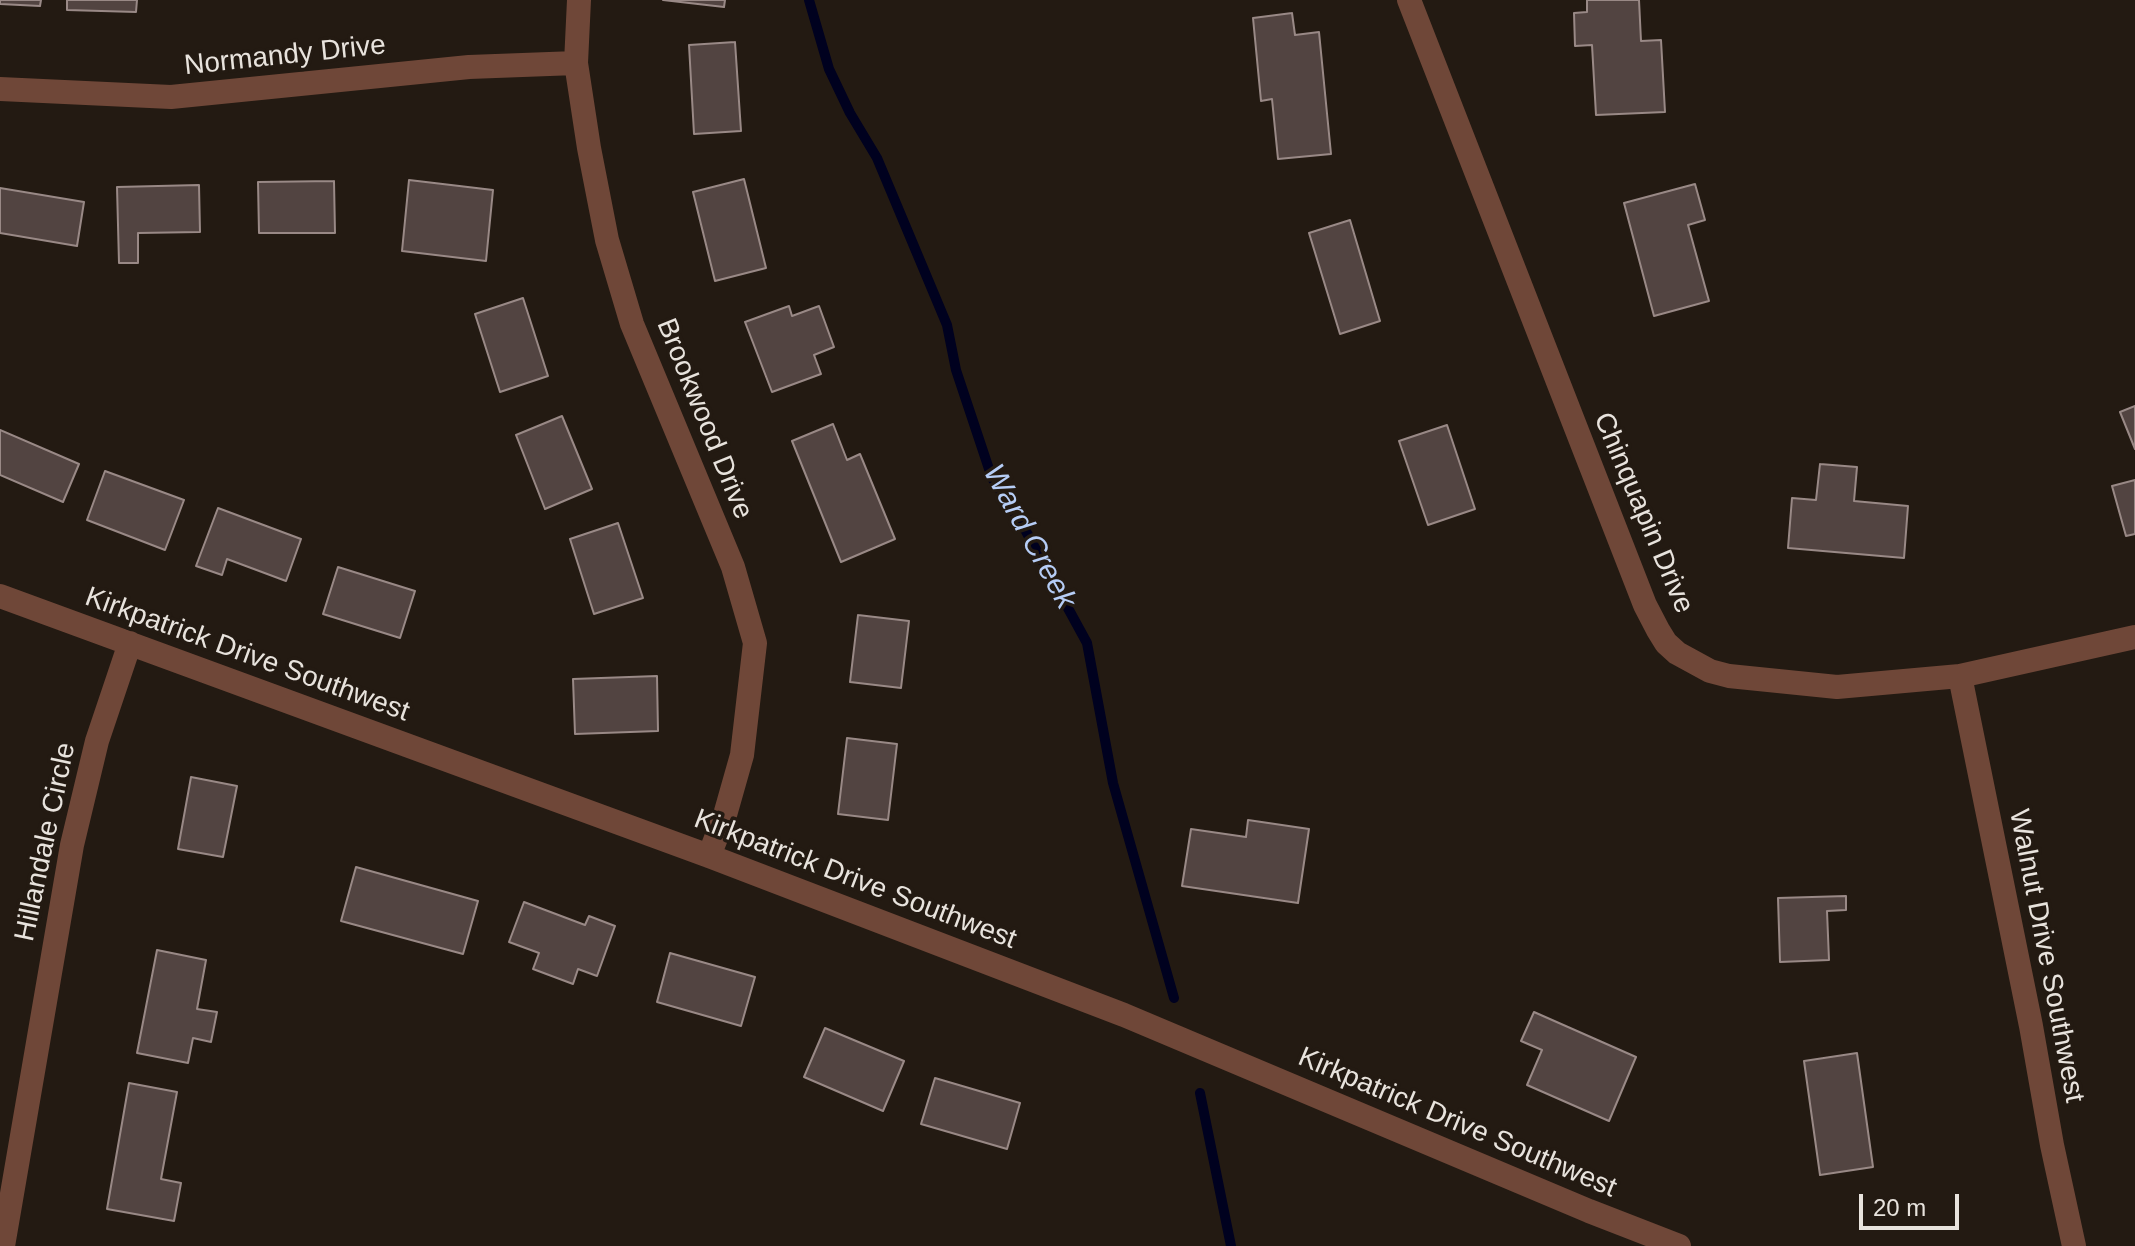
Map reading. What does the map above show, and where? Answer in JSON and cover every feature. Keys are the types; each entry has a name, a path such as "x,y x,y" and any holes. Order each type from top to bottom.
{"street":[{"name":"Brookwood Drive","path":"579,0 576,63 607,240 632,324 733,567 755,643 742,755 725,815 709,856"},
{"name":"Chinquapin Drive","path":"1409,0 1645,605 1666,643 1684,658 1710,671 1729,676 1837,687 1960,676 2135,637"},
{"name":"Normandy Drive","path":"0,89 171,97 469,67 576,63"},
{"name":"Kirkpatrick Drive Southwest","path":"0,596 709,856 1124,1015 1679,1246"},
{"name":"Hillandale Circle","path":"3,1246 72,845 97,741 130,643"},
{"name":"Walnut Drive Southwest","path":"1960,676 2074,1246"}],"building":[{"path":"0,0 41,0 40,6 0,4"},
{"path":"67,0 137,0 136,12 67,10"},
{"path":"663,0 725,0 724,7"},
{"path":"1587,0 1639,0 1641,41 1661,40 1665,112 1596,115 1592,45 1575,46 1574,13 1587,12"},
{"path":"1292,13 1295,35 1319,32 1331,154 1278,159 1272,99 1261,101 1253,18"},
{"path":"735,42 741,131 694,134 689,45"},
{"path":"744,179 766,268 715,281 693,192"},
{"path":"409,180 493,190 486,261 402,251"},
{"path":"334,181 335,233 259,233 258,182"},
{"path":"1695,184 1705,220 1688,225 1709,301 1654,316 1624,203"},
{"path":"199,185 200,232 138,233 138,263 119,263 117,187"},
{"path":"0,188 84,202 77,246 0,233"},
{"path":"1350,220 1380,321 1340,334 1309,233"},
{"path":"523,298 548,376 500,392 475,314"},
{"path":"789,306 792,316 819,306 834,347 814,355 821,374 772,392 745,322"},
{"path":"2135,406 2135,449 2120,412"},
{"path":"562,416 592,489 545,509 516,435"},
{"path":"833,424 847,460 860,454 895,539 841,562 792,441"},
{"path":"1447,425 1475,509 1428,525 1399,441"},
{"path":"0,430 79,464 63,502 0,475"},
{"path":"1820,464 1857,467 1854,501 1908,506 1904,558 1788,548 1792,498 1816,500"},
{"path":"105,471 184,500 165,550 87,520"},
{"path":"2135,480 2135,534 2126,536 2112,486"},
{"path":"218,508 301,539 286,581 227,559 222,575 196,566"},
{"path":"618,523 643,598 594,614 570,539"},
{"path":"338,567 415,591 400,638 323,614"},
{"path":"858,615 909,621 901,688 850,682"},
{"path":"657,676 658,731 575,734 573,679"},
{"path":"847,738 897,744 888,820 838,814"},
{"path":"191,777 237,786 223,857 178,849"},
{"path":"1248,820 1309,829 1298,903 1182,886 1191,829 1246,837"},
{"path":"356,867 478,901 463,954 341,921"},
{"path":"1846,896 1846,910 1827,911 1829,960 1780,962 1778,898"},
{"path":"524,902 585,925 589,916 615,926 597,976 578,969 573,984 533,969 539,953 509,942"},
{"path":"157,950 206,960 197,1009 217,1012 211,1042 193,1038 188,1063 137,1053"},
{"path":"670,953 755,977 741,1026 657,1002"},
{"path":"1534,1012 1636,1057 1609,1121 1527,1085 1542,1050 1521,1041"},
{"path":"825,1028 904,1061 883,1111 804,1077"},
{"path":"1857,1053 1873,1167 1820,1175 1804,1061"},
{"path":"935,1078 1020,1103 1007,1149 921,1124"},
{"path":"129,1083 177,1092 161,1179 181,1183 174,1221 107,1209"}],"waterway":[{"name":"Ward Creek","path":"809,0 829,69 850,113 877,158 947,325 956,370 992,478 1022,524 1087,643 1113,783 1174,998"},
{"name":"Ward Creek","path":"1200,1093 1231,1246"}]}
